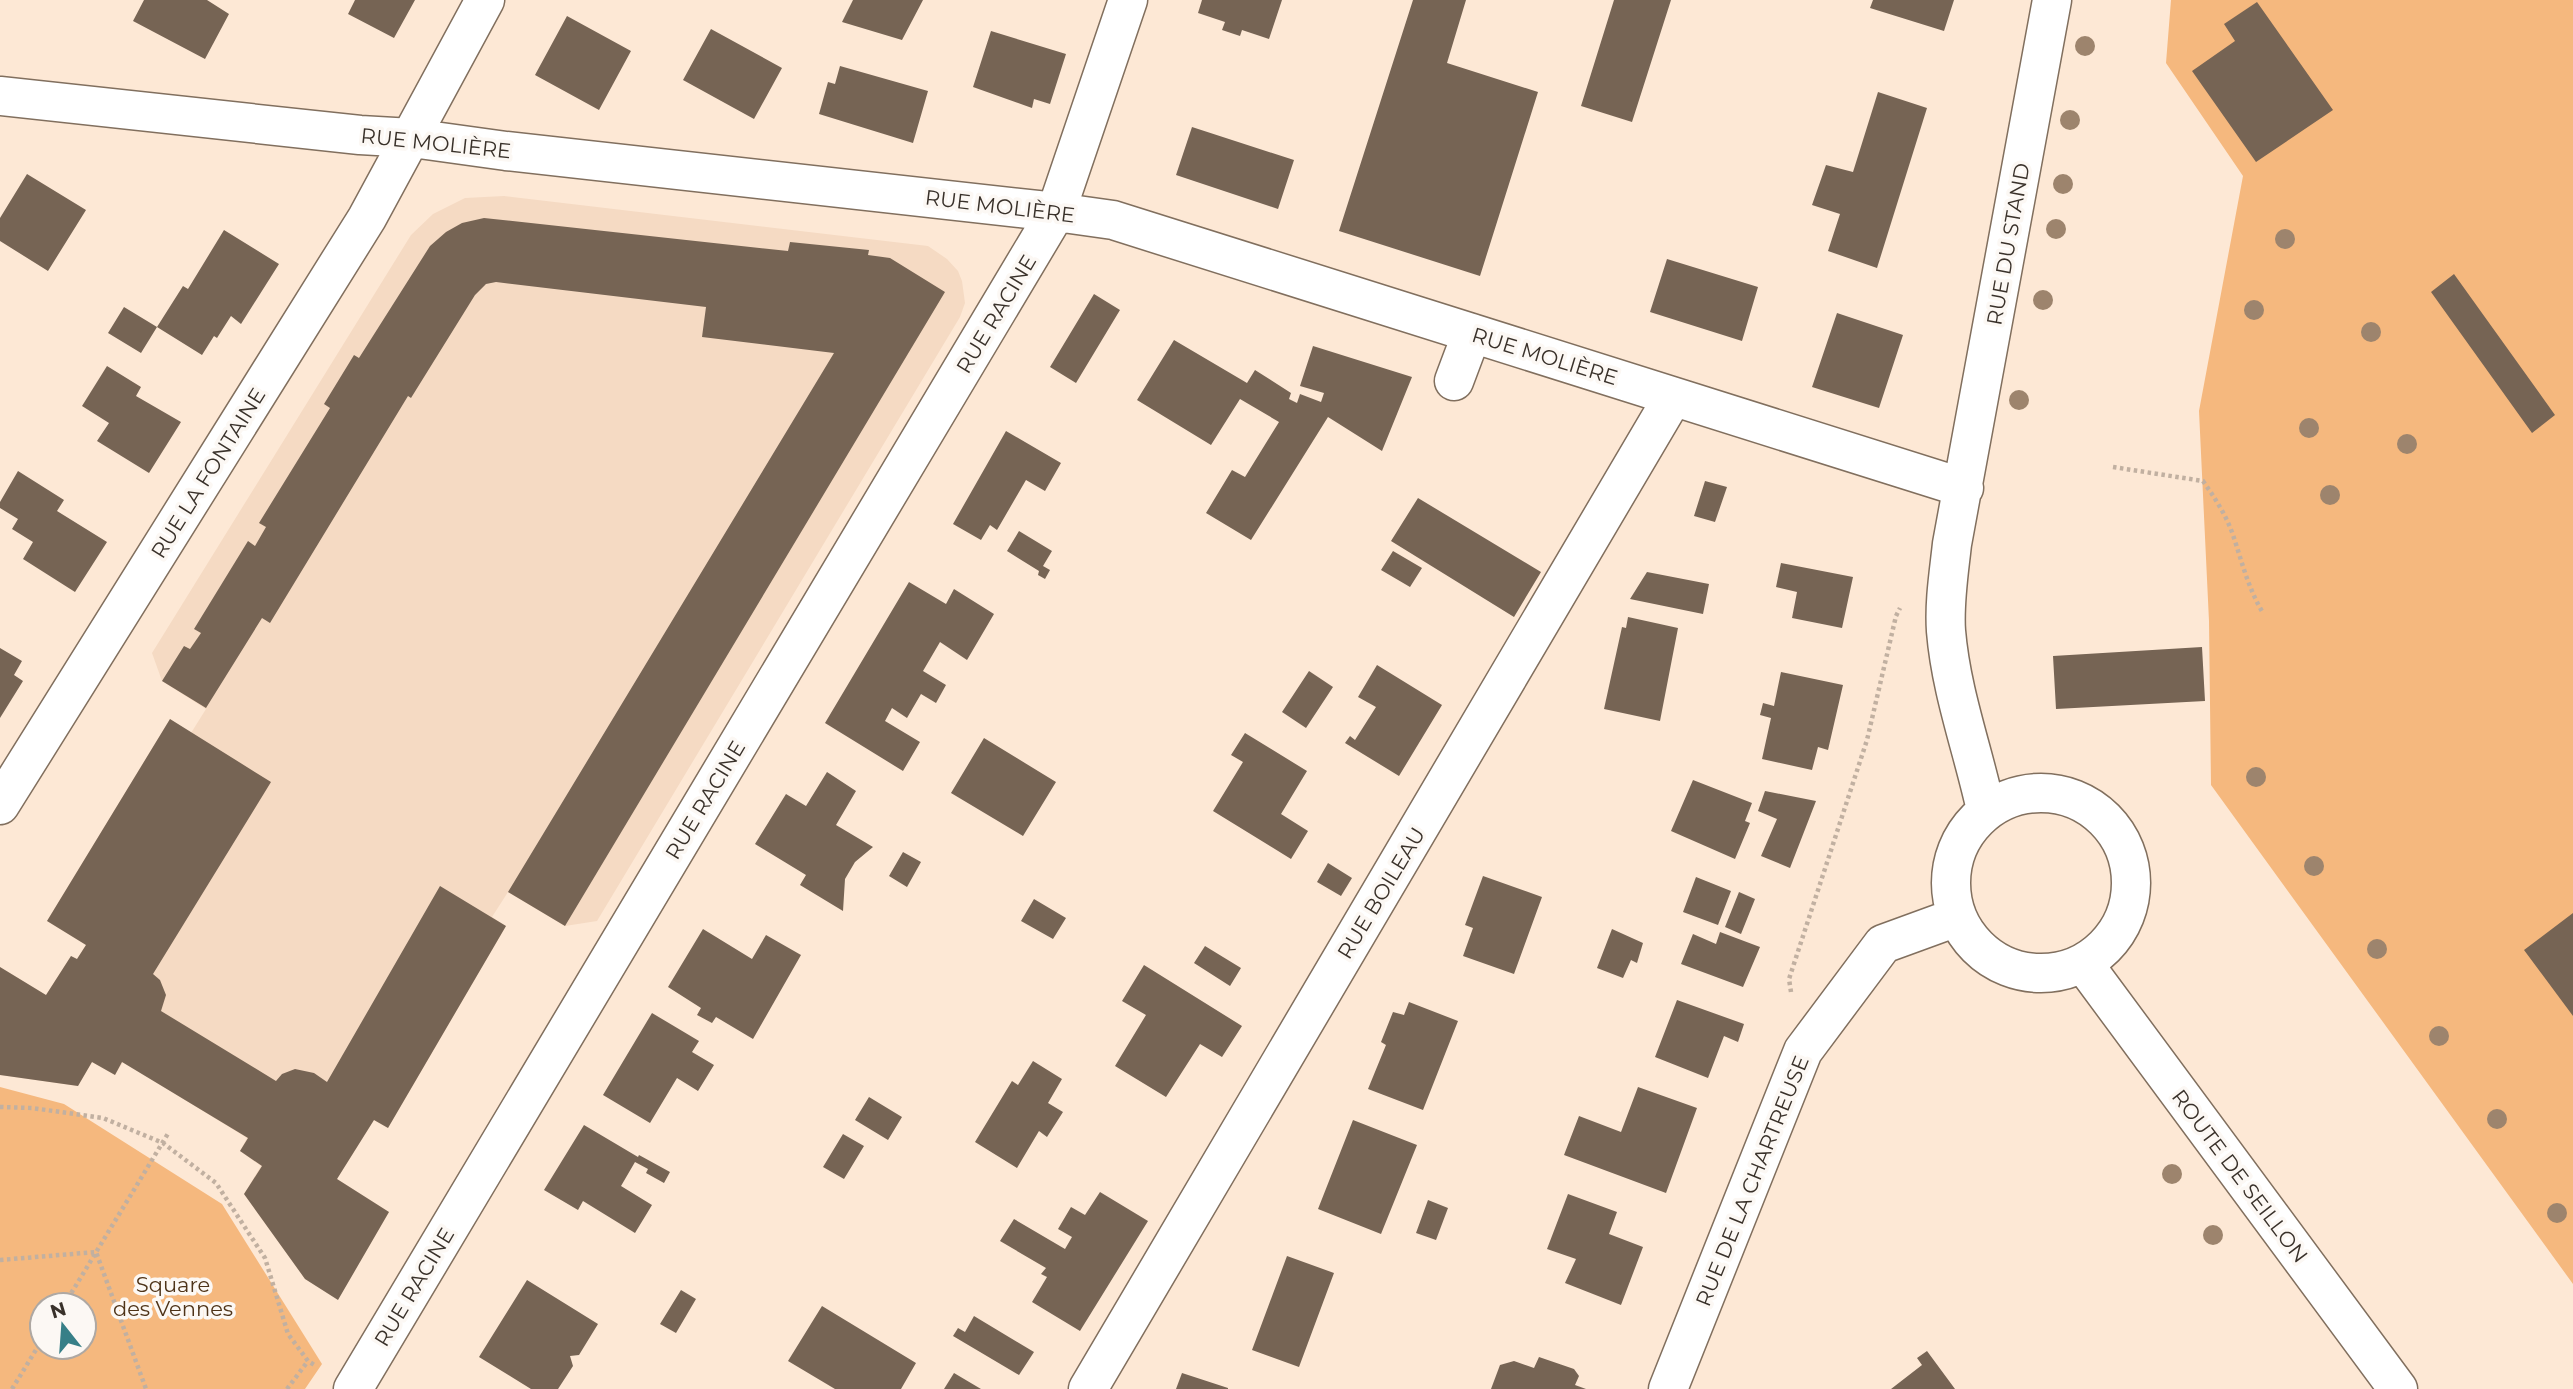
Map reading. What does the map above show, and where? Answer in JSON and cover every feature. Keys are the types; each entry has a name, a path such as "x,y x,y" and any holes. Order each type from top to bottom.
{"street":[{"name":"RUE LA FONTAINE","path":"0,805 367,218 485,0"},
{"name":"RUE RACINE","path":"354,1389 1056,212 1129,0"},
{"name":"RUE DU STAND","path":"1964,488 2052,0"},
{"name":"RUE MOLIÈRE","path":"0,96 360,135 412,138 1113,220 1964,488"},
{"path":"1454,381 1472,334"},
{"name":"RUE BOILEAU","path":"1088,1389 1594,514 1673,397"},
{"path":"1964,488 1952,544 1946,629 1956,695 1986,810"},
{"path":"2042,792 2071,797 2098,812 2117,833 2129,861 2132,891 2123,920 2107,945 2083,963 2054,972 2024,972 1996,962 1972,943 1957,917 1950,888 1953,859 1965,832 1986,810 2012,796 2042,792"},
{"name":"RUE DE LA CHARTREUSE","path":"1668,1389 1803,1051 1883,944 1957,917"},
{"name":"ROUTE DE SEILLON","path":"2083,963 2398,1389"}],"path":[{"path":"2113,467 2203,481 2218,502 2232,534 2252,596 2263,613"},
{"path":"1803,1051 1788,979 1867,740 1896,616 1902,605"},
{"path":"0,1107 32,1108 103,1118 163,1143 216,1184 264,1258 288,1334 308,1361 318,1368"},
{"path":"72,1291 169,1132"},
{"path":"0,1260 96,1252"},
{"path":"96,1252 146,1389"},
{"path":"12,1389 29,1361"},
{"path":"287,1389 308,1361"}],"shaded area":[{"path":"504,196 928,246 947,259 958,271 965,303 960,317 597,921 565,926 508,892 492,917 506,926 388,1128 374,1120 337,1179 389,1212 338,1299 305,1279 244,1194 261,1166 240,1151 247,1138 123,1062 115,1075 92,1062 78,1086 0,1075 0,967 46,995 71,956 77,959 86,945 47,921 170,719 191,733 206,709 162,681 152,653 411,235 433,214 465,198"}],"green space":[{"path":"2171,0 2573,0 2573,1284 2211,785 2209,621 2199,411 2243,176 2166,63"},
{"name":"Square des Vennes","path":"0,1087 64,1104 222,1204 322,1364 305,1389 0,1389"}],"building":[{"path":"144,0 207,0 229,14 205,59 133,21"},
{"path":"355,0 415,0 394,38 348,14"},
{"path":"853,0 923,0 902,40 842,22"},
{"path":"1202,0 1282,0 1269,39 1242,30 1240,36 1222,30 1225,22 1198,13"},
{"path":"1413,0 1466,0 1447,63 1538,92 1480,276 1339,231"},
{"path":"1614,0 1671,0 1632,122 1581,106"},
{"path":"1873,0 1954,0 1944,31 1870,8"},
{"path":"2257,2 2333,110 2256,162 2192,71 2235,41 2224,24"},
{"path":"567,16 631,51 599,110 535,75"},
{"path":"711,29 782,68 754,119 683,80"},
{"path":"991,31 1066,54 1050,104 1034,99 1032,108 973,87"},
{"path":"840,66 928,91 913,143 819,114 828,82 835,84"},
{"path":"1878,92 1927,108 1877,268 1828,251 1840,214 1812,205 1826,165 1853,172"},
{"path":"1192,127 1294,160 1278,209 1176,175"},
{"path":"27,174 86,210 48,271 0,241 0,218"},
{"path":"484,218 788,251 790,242 869,250 868,255 890,258 945,292 565,926 508,892 834,353 702,337 706,307 496,282 486,284 475,295 411,398 408,396 270,623 262,618 206,708 162,681 184,646 190,649 201,633 194,629 248,541 255,546 266,527 259,523 330,408 324,404 354,355 359,358 430,246 462,223"},
{"path":"224,230 279,264 241,324 231,316 202,355 157,327 183,286 188,289"},
{"path":"1667,259 1758,287 1742,341 1650,312"},
{"path":"2454,274 2555,415 2532,433 2431,292"},
{"path":"1094,294 1120,310 1076,383 1050,367"},
{"path":"124,307 157,327 141,353 108,333"},
{"path":"1837,313 1903,335 1879,408 1812,387"},
{"path":"1174,340 1247,383 1255,370 1291,393 1289,399 1297,403 1300,394 1321,402 1324,393 1300,386 1313,346 1412,377 1382,451 1328,417 1251,540 1206,513 1232,470 1245,477 1279,422 1240,399 1211,445 1137,400"},
{"path":"107,366 141,387 136,396 181,422 149,473 97,441 109,423 82,406"},
{"path":"1006,431 1061,463 1045,491 1026,480 997,530 990,525 981,540 953,524"},
{"path":"18,471 64,500 57,511 107,542 75,592 23,559 33,542 12,529 18,519 0,508 0,502"},
{"path":"1705,481 1727,487 1715,522 1694,516"},
{"path":"1418,498 1541,572 1514,617 1391,541"},
{"path":"1019,531 1052,551 1043,566 1050,570 1045,579 1038,575 1039,571 1007,551"},
{"path":"1393,551 1422,568 1410,587 1381,570"},
{"path":"1781,563 1853,577 1842,628 1792,618 1797,592 1776,587"},
{"path":"1647,572 1709,584 1703,614 1630,599"},
{"path":"909,582 946,604 954,589 994,614 967,660 940,642 923,671 946,685 936,703 921,694 907,718 892,708 885,721 920,742 903,771 825,723"},
{"path":"1628,617 1678,628 1660,721 1604,709 1622,627 1626,628"},
{"path":"2202,647 2205,701 2056,709 2053,656"},
{"path":"0,648 22,661 14,675 23,681 0,718"},
{"path":"1377,665 1442,705 1399,776 1345,743 1350,736 1355,740 1376,707 1358,697"},
{"path":"1309,671 1333,687 1306,728 1282,712"},
{"path":"1781,672 1843,685 1828,750 1818,747 1812,770 1762,759 1771,718 1760,715 1763,703 1774,706"},
{"path":"170,719 271,782 153,974 160,980 166,995 161,1011 276,1081 282,1074 295,1069 314,1073 327,1082 440,886 506,926 388,1128 374,1120 337,1179 389,1212 338,1300 305,1279 244,1194 262,1166 240,1151 248,1138 122,1062 115,1075 92,1062 78,1086 0,1075 0,967 46,995 71,956 77,959 86,945 47,921"},
{"path":"1245,733 1307,771 1281,814 1308,831 1291,859 1213,811 1243,762 1231,755"},
{"path":"984,738 1056,782 1023,836 951,793"},
{"path":"827,772 856,791 836,825 873,847 855,862 845,879 843,911 800,885 806,875 755,844 786,794 806,806"},
{"path":"1693,780 1752,803 1745,821 1750,823 1735,859 1671,831"},
{"path":"1765,791 1816,801 1790,868 1761,856 1777,819 1758,811"},
{"path":"903,852 921,862 907,887 889,876"},
{"path":"1328,863 1352,878 1341,896 1317,882"},
{"path":"1483,876 1542,897 1514,974 1463,956 1473,928 1465,925"},
{"path":"1696,877 1731,891 1718,925 1683,912"},
{"path":"1739,892 1755,899 1741,934 1725,927"},
{"path":"1034,899 1066,918 1053,939 1021,921"},
{"path":"2573,913 2573,1016 2524,950"},
{"path":"703,929 752,959 766,935 801,955 753,1039 716,1017 712,1023 697,1015 701,1008 668,987"},
{"path":"1612,929 1643,943 1637,963 1631,960 1623,978 1597,968"},
{"path":"1720,932 1760,947 1743,987 1681,964 1693,934 1716,944"},
{"path":"1205,946 1241,968 1230,986 1194,963"},
{"path":"1144,965 1242,1026 1222,1057 1200,1044 1166,1097 1115,1066 1146,1015 1122,1001"},
{"path":"1677,1000 1744,1024 1738,1042 1724,1036 1708,1078 1655,1057"},
{"path":"1409,1002 1458,1021 1423,1110 1368,1089 1386,1045 1381,1042 1393,1012 1404,1015"},
{"path":"652,1013 699,1041 692,1052 714,1065 698,1091 677,1078 650,1123 603,1095"},
{"path":"1033,1061 1062,1079 1048,1103 1063,1112 1047,1137 1039,1131 1017,1168 975,1142 1012,1081 1018,1085"},
{"path":"1638,1087 1697,1108 1666,1193 1564,1155 1579,1116 1621,1132"},
{"path":"869,1097 902,1117 888,1140 855,1120"},
{"path":"1353,1120 1417,1145 1381,1234 1318,1209"},
{"path":"584,1125 638,1157 639,1155 670,1172 664,1183 646,1173 648,1169 635,1162 621,1186 652,1205 635,1233 583,1201 578,1210 544,1190"},
{"path":"843,1134 864,1146 844,1179 823,1167"},
{"path":"1100,1192 1148,1221 1080,1331 1032,1302 1047,1277 1041,1274 1046,1268 1000,1241 1014,1219 1065,1249 1072,1237 1058,1229 1071,1207 1085,1215"},
{"path":"1568,1194 1617,1212 1609,1234 1643,1247 1621,1305 1565,1283 1576,1259 1547,1249"},
{"path":"1428,1200 1448,1208 1436,1240 1416,1233"},
{"path":"1287,1256 1334,1273 1299,1367 1252,1350"},
{"path":"527,1280 598,1324 579,1355 570,1356 573,1366 558,1389 531,1389 479,1357"},
{"path":"681,1290 696,1299 676,1333 660,1324"},
{"path":"822,1306 916,1363 901,1389 835,1389 788,1361"},
{"path":"974,1316 1034,1352 1019,1375 953,1336 958,1328 965,1332"},
{"path":"1927,1351 1955,1389 1891,1389 1922,1365 1917,1358"},
{"path":"1539,1357 1574,1369 1579,1376 1575,1385 1586,1389 1491,1389 1500,1365 1514,1361 1534,1368"},
{"path":"954,1373 981,1389 944,1389"},
{"path":"1182,1373 1228,1388 1228,1389 1176,1389"}]}
